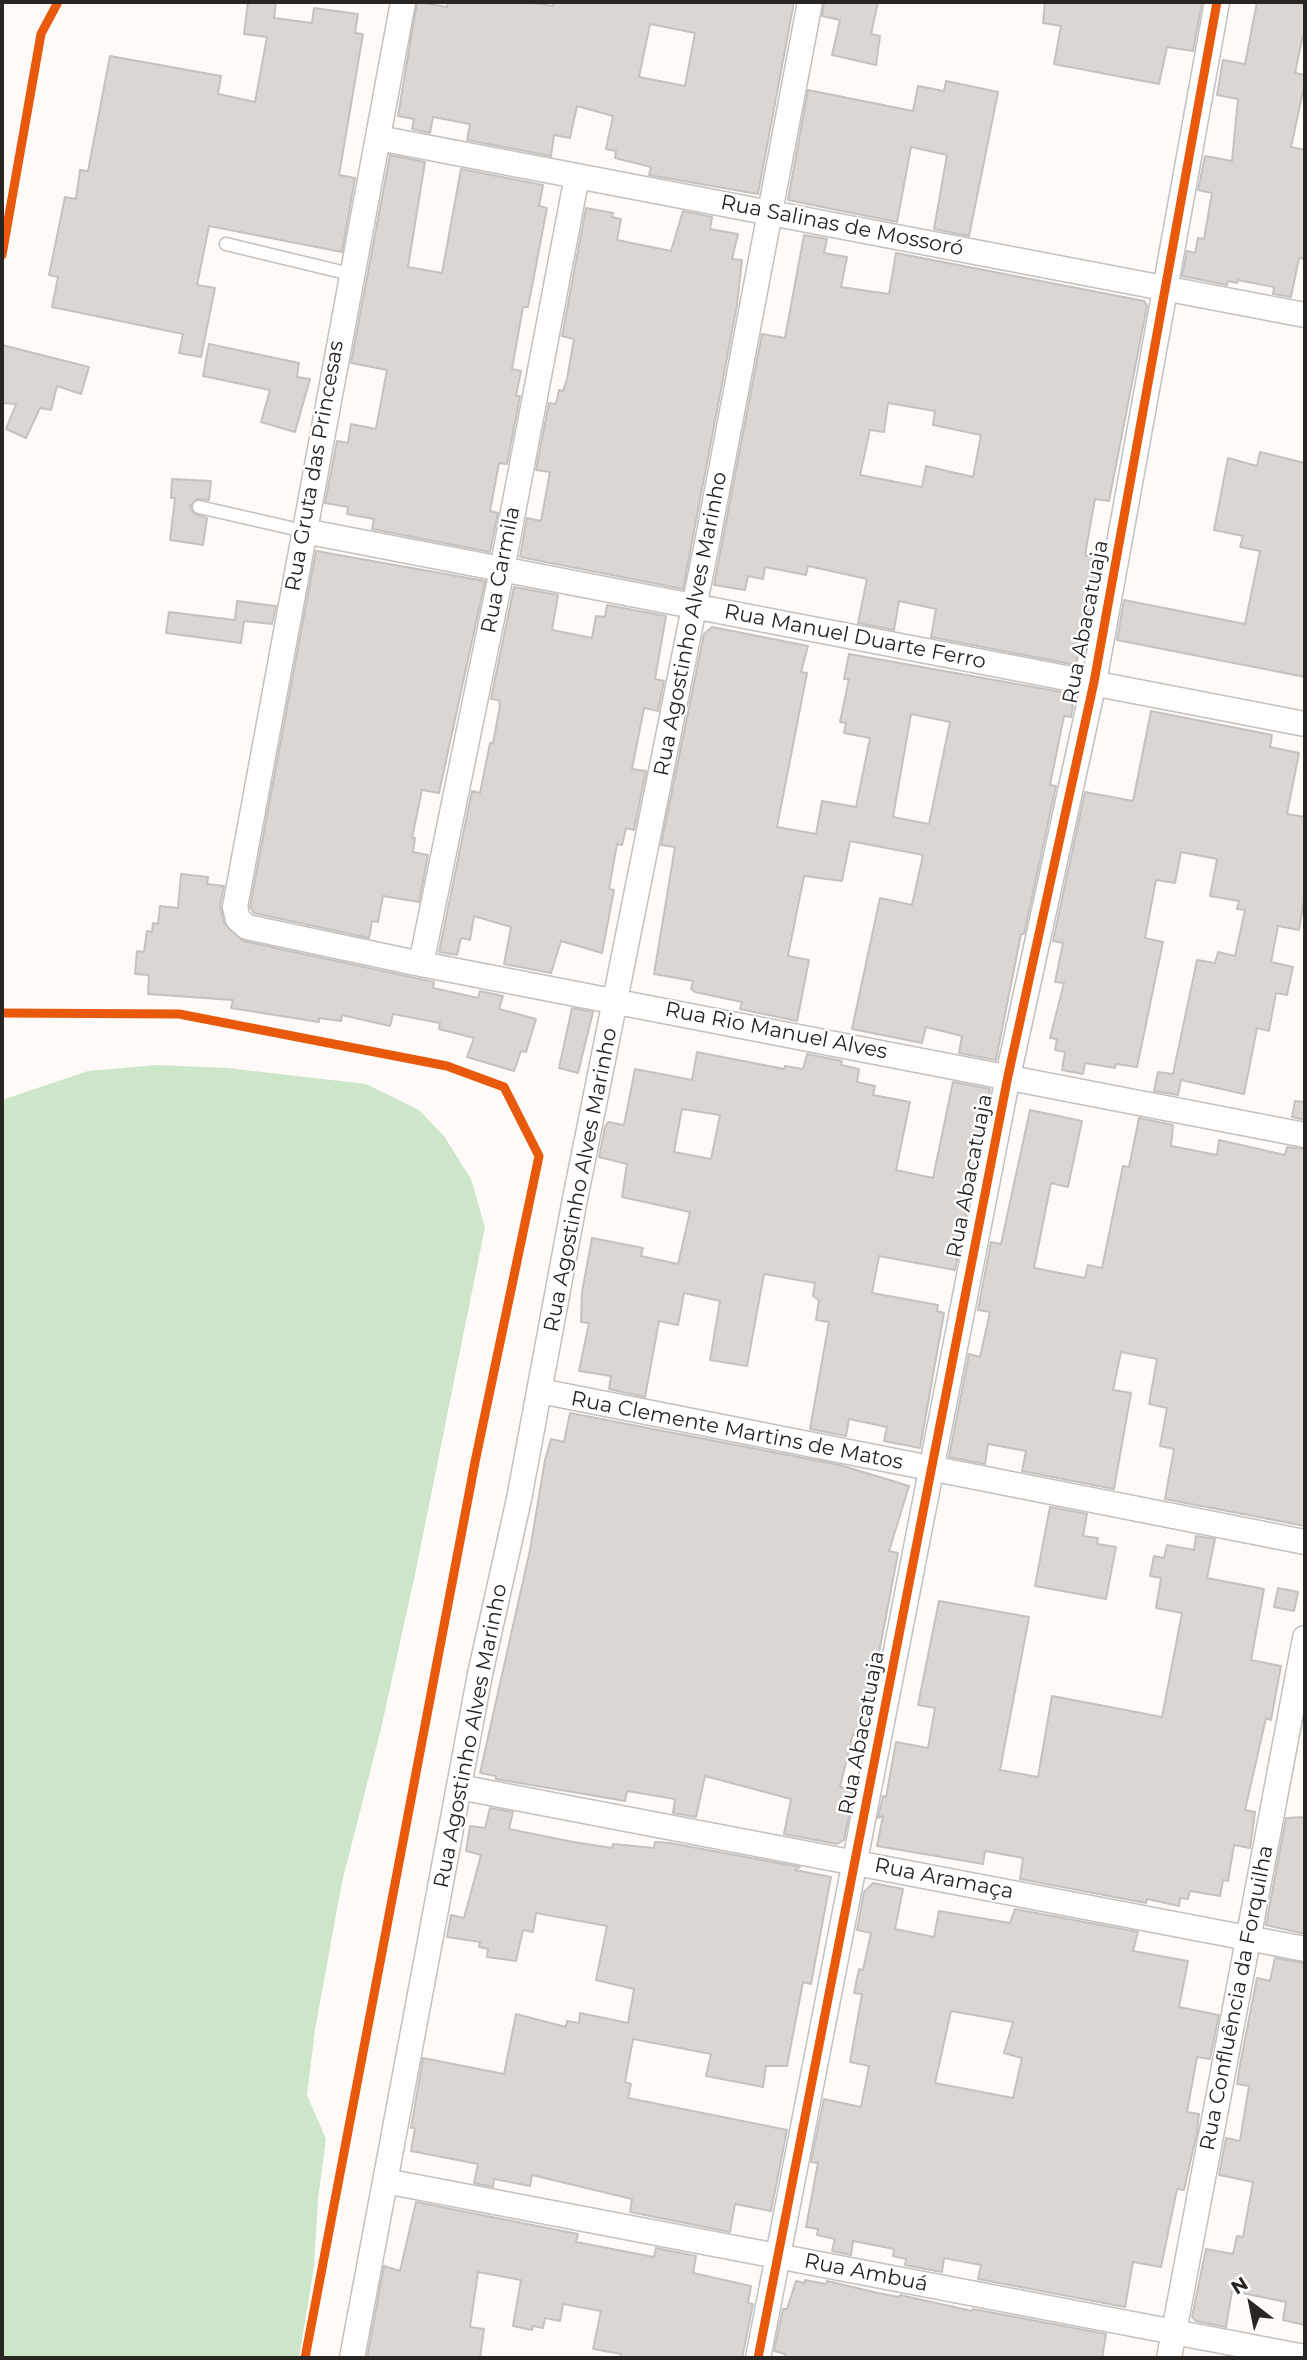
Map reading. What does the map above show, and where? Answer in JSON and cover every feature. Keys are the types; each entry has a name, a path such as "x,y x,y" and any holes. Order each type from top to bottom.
{"street":[{"name":"Rua Gruta das Princesas","path":"247,927 238,919 235,907 403,2"},
{"name":"Rua Agostinho Alves Marinho","path":"352,2358 460,1787 694,606 810,2"},
{"name":"Rua Abacatuaja","path":"758,2358 1008,1076 1094,682 1217,2"},
{"name":"Rua Salinas de Mossoró","path":"378,138 1305,315"},
{"name":"Rua Carmila","path":"421,964 502,570 577,176"},
{"name":"Rua Manuel Duarte Ferro","path":"304,531 1305,724"},
{"name":"Rua Rio Manuel Alves","path":"247,927 421,964 1305,1135"},
{"name":"Rua Clemente Martins de Matos","path":"540,1391 1305,1542"},
{"name":"Rua Confluência da Forquilha","path":"1169,2358 1305,1638"},
{"name":"Rua Aramaça","path":"460,1787 1305,1949"},
{"name":"Rua Ambuá","path":"385,2181 1305,2357"}],"lane":[{"path":"226,244 351,274"},
{"name":"Rua Manuel Duarte Ferro","path":"200,507 304,531"}],"green space":[{"path":"157,1065 227,1068 366,1084 419,1110 444,1136 471,1179 485,1227 416,1570 381,1729 342,1882 315,2030 307,2095 326,2139 318,2199 314,2267 299,2358 2,2358 2,1100 88,1071"}],"building":[{"path":"248,2 276,2 274,18 312,23 314,8 358,14 355,33 363,34 339,175 355,178 342,252 209,226 197,285 215,288 201,357 179,353 183,334 52,307 58,277 49,275 65,197 76,199 80,170 88,171 110,56 221,76 218,94 255,102 267,37 244,34"},
{"path":"417,2 447,7 448,2 526,2 553,6 554,2 794,2 758,194 649,175 651,167 615,158 616,151 606,149 613,116 577,106 570,138 554,135 551,156 467,140 470,124 433,117 430,133 412,129 414,119 398,116","holes":["650,24 695,33 685,86 639,77"]},
{"path":"824,2 878,2 871,34 880,36 876,65 832,55 840,20 822,16"},
{"path":"1045,2 1202,2 1193,51 1167,47 1159,84 1054,64 1061,26 1043,23"},
{"path":"1257,2 1305,2 1305,35 1295,73 1305,75 1305,82 1291,147 1305,150 1305,259 1299,258 1291,297 1273,294 1274,287 1238,280 1237,283 1228,281 1227,285 1182,276 1187,251 1195,253 1198,238 1204,239 1212,193 1198,190 1205,156 1232,161 1238,99 1217,95 1223,60 1245,64"},
{"path":"946,81 998,92 969,236 934,229 947,155 911,147 897,222 788,200 808,90 913,111 918,86 944,91"},
{"path":"390,155 425,162 408,267 442,273 461,169 543,185 539,206 547,208 528,307 523,307 512,369 521,371 516,396 520,396 507,464 499,463 490,511 498,513 490,552 372,529 374,519 347,514 348,507 325,503 337,441 348,443 351,424 376,429 387,370 351,363"},
{"path":"586,208 613,213 612,217 621,219 617,240 671,251 683,211 712,217 710,229 738,234 732,259 742,260 737,305 683,589 520,557 527,518 541,521 550,472 536,470 549,403 556,404 559,390 563,391 567,379 574,339 562,336"},
{"path":"804,235 827,239 824,253 847,257 841,287 889,294 896,253 1144,301 1147,306 1109,501 1095,499 1085,555 1101,559 1088,634 1082,633 1076,665 931,637 936,609 899,601 894,630 858,623 867,579 808,566 806,575 765,567 763,579 748,576 745,590 714,585 762,334 785,338","holes":["888,403 935,411 933,425 981,435 973,477 926,466 922,487 860,475 870,430 884,432"]},
{"path":"209,344 299,363 297,377 310,379 295,432 261,422 270,390 203,376"},
{"path":"2,345 89,367 81,394 57,386 51,410 40,408 26,438 6,429 16,404 2,403"},
{"path":"1260,452 1305,463 1305,677 1117,640 1124,600 1245,624 1260,551 1240,547 1243,536 1214,530 1228,458 1257,466"},
{"path":"172,479 211,481 209,500 197,499 190,506 194,514 207,518 203,545 170,540 175,498 171,498"},
{"path":"316,551 485,581 439,793 422,790 412,838 415,838 413,852 428,855 419,902 383,896 378,922 372,921 369,938 254,913 250,907"},
{"path":"514,587 558,595 552,630 592,638 596,616 605,617 607,605 666,616 655,679 664,681 658,711 644,708 632,769 646,771 634,830 626,828 622,845 617,844 609,889 614,890 602,953 561,941 551,973 504,964 511,927 474,916 470,940 461,938 457,955 439,952 472,791 480,793 490,743 493,743 500,706 499,700 491,699"},
{"path":"237,601 276,606 272,624 244,621 241,643 166,633 169,612 235,620"},
{"path":"712,627 808,646 801,672 807,673 777,827 816,834 822,801 856,807 870,738 844,733 846,723 840,722 849,679 844,679 849,654 1067,693 1073,706 1071,717 1064,716 1050,785 1056,786 1024,934 1021,934 996,1060 959,1053 962,1036 926,1027 922,1043 852,1029 880,898 912,905 923,855 850,841 842,881 804,876 788,956 809,960 797,1021 740,1009 742,1002 695,992 691,989 693,981 654,974 675,847 661,845 704,634","holes":["911,714 950,722 929,824 893,817"]},
{"path":"1151,711 1272,735 1270,747 1299,753 1287,814 1305,817 1305,894 1299,930 1278,926 1271,962 1293,967 1287,995 1276,993 1269,1031 1257,1028 1244,1094 1181,1080 1178,1095 1154,1091 1158,1072 1173,1074 1197,960 1215,963 1218,952 1235,956 1245,910 1237,909 1239,901 1210,896 1217,859 1181,852 1175,883 1156,880 1145,938 1163,942 1137,1067 1116,1064 1115,1068 1085,1063 1083,1074 1062,1070 1065,1052 1055,1050 1057,1039 1050,1038 1064,983 1055,982 1063,943 1053,941 1085,792 1133,801"},
{"path":"181,874 208,877 207,884 224,886 220,905 224,923 243,941 434,982 433,988 478,998 480,991 503,996 499,1009 536,1019 526,1052 521,1051 514,1071 467,1057 474,1038 439,1029 440,1023 393,1014 390,1026 342,1015 341,1021 319,1018 319,1022 231,1008 233,1000 148,994 149,975 135,974 137,951 144,952 147,931 152,932 153,923 158,924 160,906 178,908"},
{"path":"572,1008 593,1012 578,1073 559,1068"},
{"path":"697,1052 784,1069 785,1066 803,1069 807,1054 842,1061 841,1065 859,1069 857,1082 875,1086 873,1095 910,1102 896,1170 933,1178 953,1082 990,1089 955,1270 879,1256 872,1293 938,1305 937,1311 944,1313 920,1448 884,1441 887,1427 849,1419 846,1436 810,1429 829,1322 816,1320 819,1300 813,1296 815,1283 764,1274 747,1366 710,1360 720,1301 684,1293 678,1325 659,1321 645,1397 609,1389 611,1376 579,1371 589,1323 581,1322 582,1292 592,1238 643,1248 641,1256 678,1264 690,1212 622,1197 627,1164 599,1157 605,1127 608,1122 624,1125 635,1069 692,1080","holes":["682,1109 720,1115 711,1159 674,1152"]},
{"path":"1295,1101 1305,1102 1305,1120 1292,1117"},
{"path":"1030,1110 1082,1121 1068,1187 1051,1183 1034,1268 1085,1278 1088,1265 1102,1268 1123,1166 1129,1167 1139,1118 1173,1125 1171,1146 1217,1155 1219,1140 1285,1155 1287,1147 1305,1149 1305,1526 1165,1499 1174,1449 1160,1446 1167,1408 1149,1404 1157,1359 1121,1352 1113,1390 1131,1393 1114,1489 1022,1471 1026,1451 988,1444 985,1464 949,1457 969,1354 980,1357 990,1312 978,1310 991,1242 1001,1244"},
{"path":"570,1413 840,1465 909,1486 889,1551 898,1553 863,1737 853,1734 840,1787 854,1790 844,1840 837,1844 784,1834 791,1799 705,1776 696,1817 673,1813 675,1799 627,1791 625,1801 496,1779 496,1776 480,1773 530,1550 545,1460 551,1439 564,1442"},
{"path":"1050,1507 1087,1514 1083,1536 1098,1538 1097,1544 1116,1547 1106,1599 1035,1586"},
{"path":"1196,1536 1215,1539 1207,1578 1264,1589 1251,1660 1281,1666 1271,1720 1266,1718 1245,1810 1255,1812 1250,1848 1234,1845 1228,1881 1223,1880 1220,1896 1190,1891 1188,1899 1180,1898 1179,1906 1147,1899 1146,1903 1020,1879 1023,1858 985,1851 983,1864 877,1846 883,1816 878,1818 883,1796 886,1797 896,1742 928,1748 935,1708 918,1705 939,1601 1029,1617 1000,1770 1038,1777 1052,1696 1162,1717 1182,1613 1156,1608 1161,1578 1150,1576 1154,1556 1164,1558 1167,1545 1194,1550"},
{"path":"1278,1588 1298,1592 1294,1611 1274,1607"},
{"path":"490,1808 513,1812 509,1829 573,1842 612,1848 613,1844 654,1848 655,1842 670,1843 800,1867 795,1870 831,1877 811,1984 803,1982 787,2066 766,2066 763,2087 706,2076 711,2054 633,2039 625,2082 631,2084 628,2098 787,2130 771,2211 735,2204 730,2232 630,2212 632,2199 532,2175 530,2186 494,2179 493,2187 474,2183 478,2164 411,2151 415,2128 411,2128 423,2058 504,2074 516,2014 566,2027 567,2021 579,2023 580,2013 628,2023 634,1989 596,1980 607,1926 536,1913 533,1932 523,1930 516,1961 487,1957 488,1949 479,1947 480,1942 447,1937 451,1915 464,1918 481,1855 466,1851 470,1826 485,1828"},
{"path":"1305,1817 1305,1934 1266,1925 1286,1818"},
{"path":"873,1883 903,1889 895,1929 934,1937 939,1911 1010,1923 1015,1909 1138,1932 1133,1951 1188,1961 1179,2007 1219,2015 1210,2059 1197,2057 1187,2112 1199,2114 1197,2132 1184,2190 1177,2189 1161,2267 1133,2262 1125,2307 978,2279 981,2265 944,2258 942,2272 905,2265 906,2259 893,2256 894,2249 853,2241 851,2255 832,2251 835,2239 817,2235 818,2229 806,2227 818,2163 811,2162 824,2099 861,2107 869,2066 850,2062 862,1994 854,1993 859,1969 863,1970 871,1933 857,1930 864,1892","holes":["951,2011 1013,2022 1004,2053 1022,2058 1013,2098 935,2083"]},
{"path":"1275,1958 1305,1963 1305,2325 1283,2320 1286,2302 1232,2291 1226,2327 1196,2321 1192,2317 1206,2249 1233,2254 1237,2236 1243,2237 1253,2182 1219,2175 1226,2138 1240,2141 1249,2086 1237,2084 1257,1978 1270,1981"},
{"path":"416,2202 578,2234 576,2242 654,2257 656,2248 696,2256 693,2273 751,2286 748,2303 753,2304 742,2358 620,2358 621,2354 593,2349 601,2311 563,2304 560,2321 545,2318 543,2328 533,2326 532,2330 513,2326 521,2280 478,2272 470,2327 484,2329 480,2358 367,2358 384,2266 400,2271"},
{"path":"805,2280 826,2284 827,2281 972,2311 973,2309 1106,2334 1102,2358 784,2358 785,2354 774,2351 783,2309 787,2309 796,2281 805,2283"}],"cycle path":[{"path":"2,255 41,34 58,2"},
{"path":"758,2358 1008,1076 1094,682 1217,2"},
{"path":"2,1013 179,1014 447,1066 504,1087 539,1156 475,1462 305,2358"}]}
